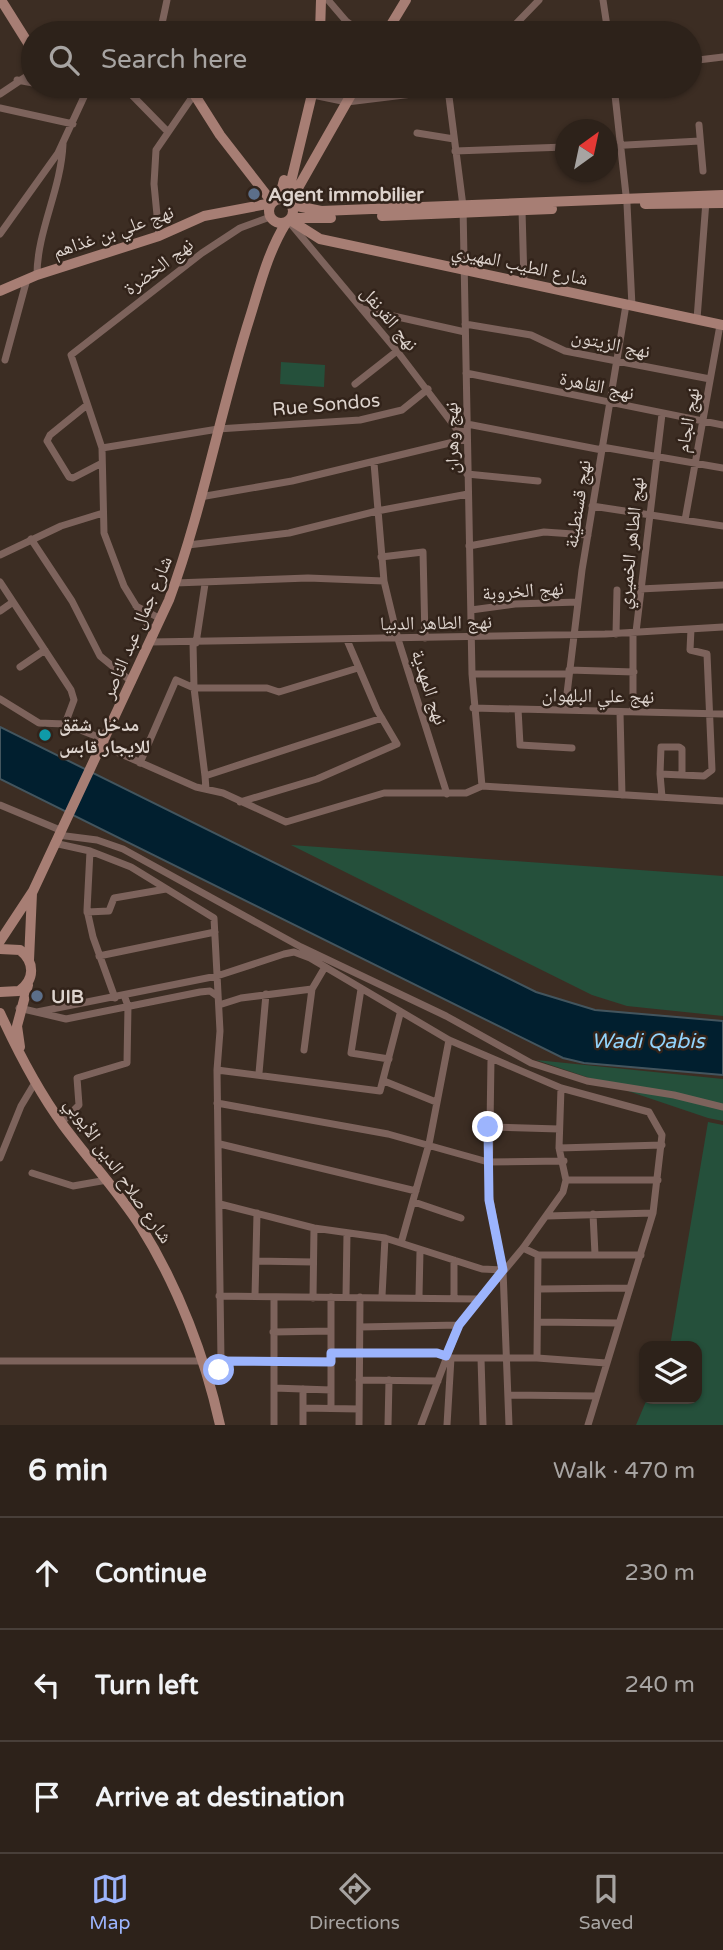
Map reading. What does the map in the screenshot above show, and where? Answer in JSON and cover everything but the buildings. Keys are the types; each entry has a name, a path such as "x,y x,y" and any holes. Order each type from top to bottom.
{"main road":[{"path":"1,0 21,32"},
{"path":"313,21 314,0"},
{"path":"320,21 321,0"},
{"path":"394,21 407,0"},
{"path":"197,98 282,202 289,221 626,201 706,199 723,195"},
{"path":"282,202 308,98"},
{"path":"282,202 349,98"},
{"path":"706,199 723,203"},
{"path":"463,210 522,210 626,201"},
{"name":"نهج علي بن غذاهم","path":"0,291 32,277 159,236 204,216 238,209 282,202 321,211 463,210"},
{"name":"شارع جمال عبد الناصر","path":"273,243 271,218 282,202"},
{"name":"نهج علي بن غذاهم","path":"238,209 289,221"},
{"name":"شارع جمال عبد الناصر","path":"33,891 132,682 175,583 273,243 289,221"},
{"name":"شارع الطيب المهيري","path":"289,221 320,239 722,325"},
{"path":"0,941 33,891"},
{"path":"0,1012 27,984 32,971 29,960 33,891"},
{"path":"0,949 14,948 29,960"},
{"path":"0,992 13,993 27,984"},
{"name":"شارع صلاح الدين الأيوبي","path":"22,1057 17,1026 19,1008 27,984"},
{"name":"شارع صلاح الدين الأيوبي","path":"0,1012 22,1057 61,1123 107,1180 160,1260 201,1361 220,1425"}],"street":[{"path":"156,0 166,2 162,21"},
{"path":"328,0 346,21"},
{"path":"519,21 539,0"},
{"path":"603,0 606,21"},
{"path":"702,60 723,57"},
{"path":"0,94 21,78"},
{"path":"17,80 21,81"},
{"path":"0,234 63,144 84,98"},
{"path":"135,98 167,131"},
{"path":"159,236 154,157 187,98"},
{"path":"335,98 347,102 378,98"},
{"name":"نهج وهران","path":"449,98 463,210 473,708 482,786"},
{"name":"نهج قسنطينة","path":"565,710 592,506 616,362 629,305 626,201 615,98"},
{"path":"0,108 73,124"},
{"path":"699,125 703,171"},
{"path":"417,133 454,139"},
{"path":"618,145 700,141"},
{"path":"5,360 61,175 63,144"},
{"path":"455,151 555,147"},
{"path":"697,319 706,199"},
{"path":"522,210 524,282"},
{"name":"نهج الخضرة","path":"87,405 71,361 73,352 202,253 240,228 271,218"},
{"name":"نهج القرنفل","path":"289,221 397,351 458,430 466,432"},
{"name":"نهج الزيتون","path":"361,309 465,328 531,335 565,351 710,379"},
{"name":"نهج الجام","path":"685,520 722,325"},
{"path":"355,384 397,351"},
{"name":"نهج القاهرة","path":"466,373 723,425"},
{"name":"Rue Sondos","path":"102,448 218,429 360,420 401,410 428,390"},
{"path":"102,463 71,478 47,441 50,435 87,405 102,448 103,513 113,560 152,638"},
{"name":"نهج الطاهر الخميري","path":"633,712 635,632 662,414"},
{"path":"200,497 374,463 466,432"},
{"name":"نهج الطاهر الخميري","path":"466,432 723,468"},
{"name":"نهج المهدية","path":"374,463 384,581 398,639 447,794"},
{"path":"467,474 538,481"},
{"path":"188,545 279,535 377,511 468,494"},
{"path":"592,506 723,526"},
{"path":"0,555 82,518 103,513"},
{"path":"469,546 544,531 588,535"},
{"path":"31,539 72,601 100,656 132,682"},
{"path":"381,557 423,552 425,639"},
{"path":"175,583 205,584 308,578 384,581"},
{"path":"0,582 73,695 65,724"},
{"path":"205,584 194,643 194,688 206,789"},
{"path":"640,589 723,585"},
{"path":"616,634 618,590"},
{"path":"0,611 13,602"},
{"name":"نهج الخروبة","path":"471,610 523,603 578,602"},
{"path":"133,604 161,619"},
{"name":"نهج الطاهر الدبيا","path":"152,638 194,643 425,639 616,634 723,627"},
{"path":"660,774 704,776 711,772 707,654 690,650 691,629"},
{"path":"240,802 317,779 397,742 382,718 346,640"},
{"path":"20,667 45,650"},
{"path":"140,763 176,680 194,688 267,688 279,692 358,668"},
{"path":"472,674 634,672"},
{"path":"0,699 38,723 65,724 102,747 217,791 286,822 384,793 447,794 472,792 482,786 723,801"},
{"name":"نهج علي البلهوان","path":"473,708 723,714"},
{"path":"518,709 520,745 572,748"},
{"path":"620,712 622,795"},
{"path":"205,776 382,718"},
{"path":"662,797 661,747 682,749 682,775"},
{"path":"0,805 59,832 90,851 122,863 213,916 218,1000 220,1361 219,1370 207,1379"},
{"path":"59,832 123,849 302,947 446,1016 545,1069 587,1081 674,1095 723,1107"},
{"path":"90,851 87,912 99,956 115,998"},
{"path":"87,912 109,911 114,898 167,889"},
{"path":"99,956 215,932"},
{"path":"37,1012 217,976 290,952 310,958 400,1014 491,1059 561,1088 644,1109 659,1126 663,1146 653,1213 587,1425"},
{"path":"304,1050 312,989 325,967"},
{"path":"218,1000 312,989"},
{"path":"360,989 351,1052 389,1059"},
{"path":"19,1008 66,1019 201,992 210,991 218,1000"},
{"path":"259,1073 266,994"},
{"path":"61,1123 79,1105 77,1079 127,1063 128,1006 124,995"},
{"path":"217,1070 259,1073 380,1091 400,1014"},
{"path":"401,1243 429,1144 449,1040"},
{"path":"491,1059 489,1200 503,1270 509,1425"},
{"path":"0,1158 21,1106 37,1081"},
{"path":"384,1081 436,1102"},
{"path":"421,1425 459,1325 477,1299 523,1248 563,1192 566,1180 564,1161 559,1148 561,1088"},
{"path":"217,1103 429,1144 488,1162 564,1161"},
{"path":"488,1127 559,1129"},
{"path":"220,1144 416,1191"},
{"path":"559,1148 663,1146"},
{"path":"32,1173 73,1186 107,1180"},
{"path":"566,1180 658,1180"},
{"path":"414,1202 461,1218"},
{"path":"220,1203 314,1228 384,1238 482,1269 503,1270"},
{"path":"255,1296 257,1213"},
{"path":"547,1216 653,1213"},
{"path":"593,1214 595,1254"},
{"path":"313,1298 314,1228"},
{"path":"346,1297 347,1233"},
{"path":"382,1296 384,1238"},
{"path":"523,1248 538,1255 641,1255"},
{"path":"418,1296 420,1251"},
{"path":"537,1358 538,1255"},
{"path":"454,1260 454,1297"},
{"path":"256,1261 313,1262"},
{"path":"539,1289 630,1288"},
{"path":"219,1296 418,1296 477,1299"},
{"path":"274,1297 274,1425"},
{"path":"331,1297 331,1408"},
{"path":"359,1425 360,1297"},
{"path":"538,1322 619,1323"},
{"path":"360,1327 459,1325"},
{"path":"274,1332 331,1331"},
{"path":"220,1361 273,1361 359,1353 437,1353 448,1357 537,1358 607,1363"},
{"path":"447,1425 448,1357"},
{"path":"481,1358 483,1425"},
{"path":"0,1361 201,1361"},
{"path":"359,1380 438,1381"},
{"path":"388,1425 389,1380"},
{"path":"274,1388 331,1390"},
{"path":"303,1389 303,1425"},
{"path":"509,1395 597,1396"},
{"path":"303,1408 359,1409"}],"green space":[{"path":"281,362 325,365 324,387 280,384"},
{"path":"291,845 723,876 723,1016 627,1006 592,995"},
{"path":"536,1060 723,1079 723,1121 708,1118"},
{"path":"708,1122 723,1125 723,1425 636,1425 645,1404 702,1404 702,1341 671,1341"}],"water":[{"name":"Wadi Qabis","path":"0,727 536,992 595,1010 723,1021 723,1075 584,1063 563,1058 0,779"}],"place":[{"name":"Agent immobilier","path":"254,194"},
{"name":"مدخل شقق للايجار قابس","path":"45,735"},
{"name":"UIB","path":"37,996"}],"route":[{"path":"219,1370 220,1361 331,1362 331,1353 437,1353 446,1356 459,1325 477,1299 503,1270 502,1252 489,1200 488,1127"}]}
